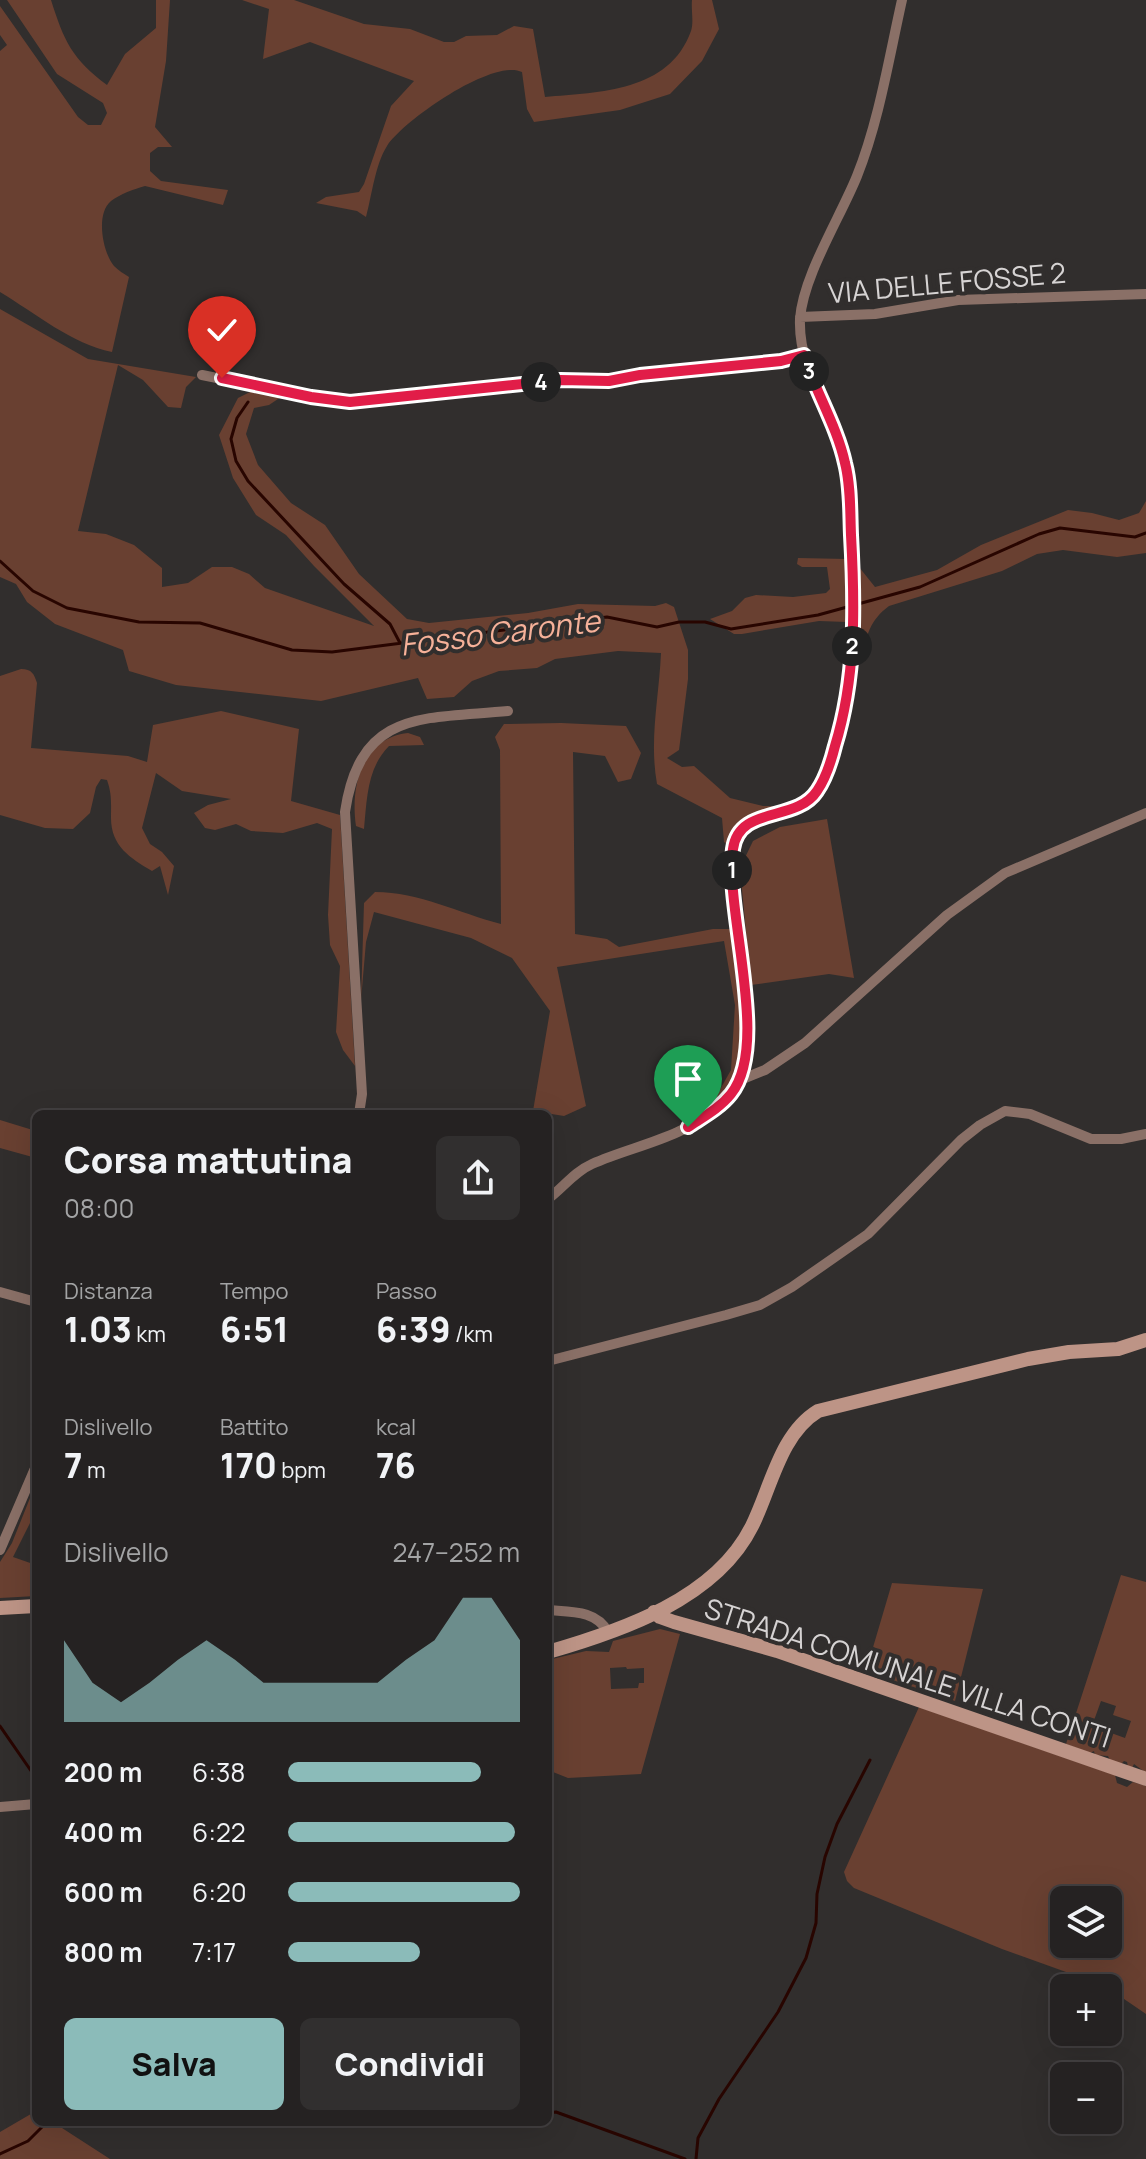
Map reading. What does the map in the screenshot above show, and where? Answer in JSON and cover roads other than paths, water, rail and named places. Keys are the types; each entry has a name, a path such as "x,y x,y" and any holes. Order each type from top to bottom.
{"main road":[{"path":"552,1651 654,1612 701,1585 731,1557 751,1528 793,1433 818,1411 1028,1359 1069,1352 1118,1349 1146,1340"},
{"path":"0,1608 32,1606"},
{"name":"STRADA COMUNALE VILLA CONTI","path":"654,1612 674,1622 777,1651 1146,1779"}],"street":[{"path":"552,1195 590,1165 658,1142 688,1127 716,1109 740,1080 746,1028 743,964 732,872 735,839 745,825 755,819 800,808 820,788 846,709 850,682 852,577 845,463 804,355 800,317 810,282 866,148 902,0"},
{"name":"VIA DELLE FOSSE 2","path":"800,317 875,314 958,300 1146,294"},
{"path":"202,375 350,402 560,380 609,381 656,373 781,361 804,355"},
{"path":"360,1110 362,1094 345,812 355,770 373,741 384,732 438,718 508,711"},
{"path":"740,1080 765,1070 805,1043 947,915 1005,873 1146,813"},
{"path":"552,1360 726,1315 771,1299 868,1234 961,1140 1005,1111 1030,1114 1091,1139 1121,1139 1146,1134"},
{"path":"0,1292 32,1301"},
{"path":"0,1550 32,1475"},
{"path":"552,1611 593,1616 603,1622 608,1632"},
{"path":"0,1807 32,1804"}],"waterway":[{"path":"248,402 237,418 231,439 236,461 248,481 344,584 390,624 400,643"},
{"name":"Fosso Caronte","path":"0,561 33,591 67,608 139,622 200,623 292,650 332,652 607,617 657,627 679,622 705,622 731,629 818,615 920,587 1039,534 1060,528 1135,537 1146,533"},
{"path":"0,1726 32,1772"},
{"path":"696,2159 698,2138 719,2099 778,2012 806,1958 816,1923 817,1894 825,1857 837,1824 870,1760"},
{"path":"552,2112 685,2159"},
{"path":"0,2154 28,2141 43,2126"}]}
